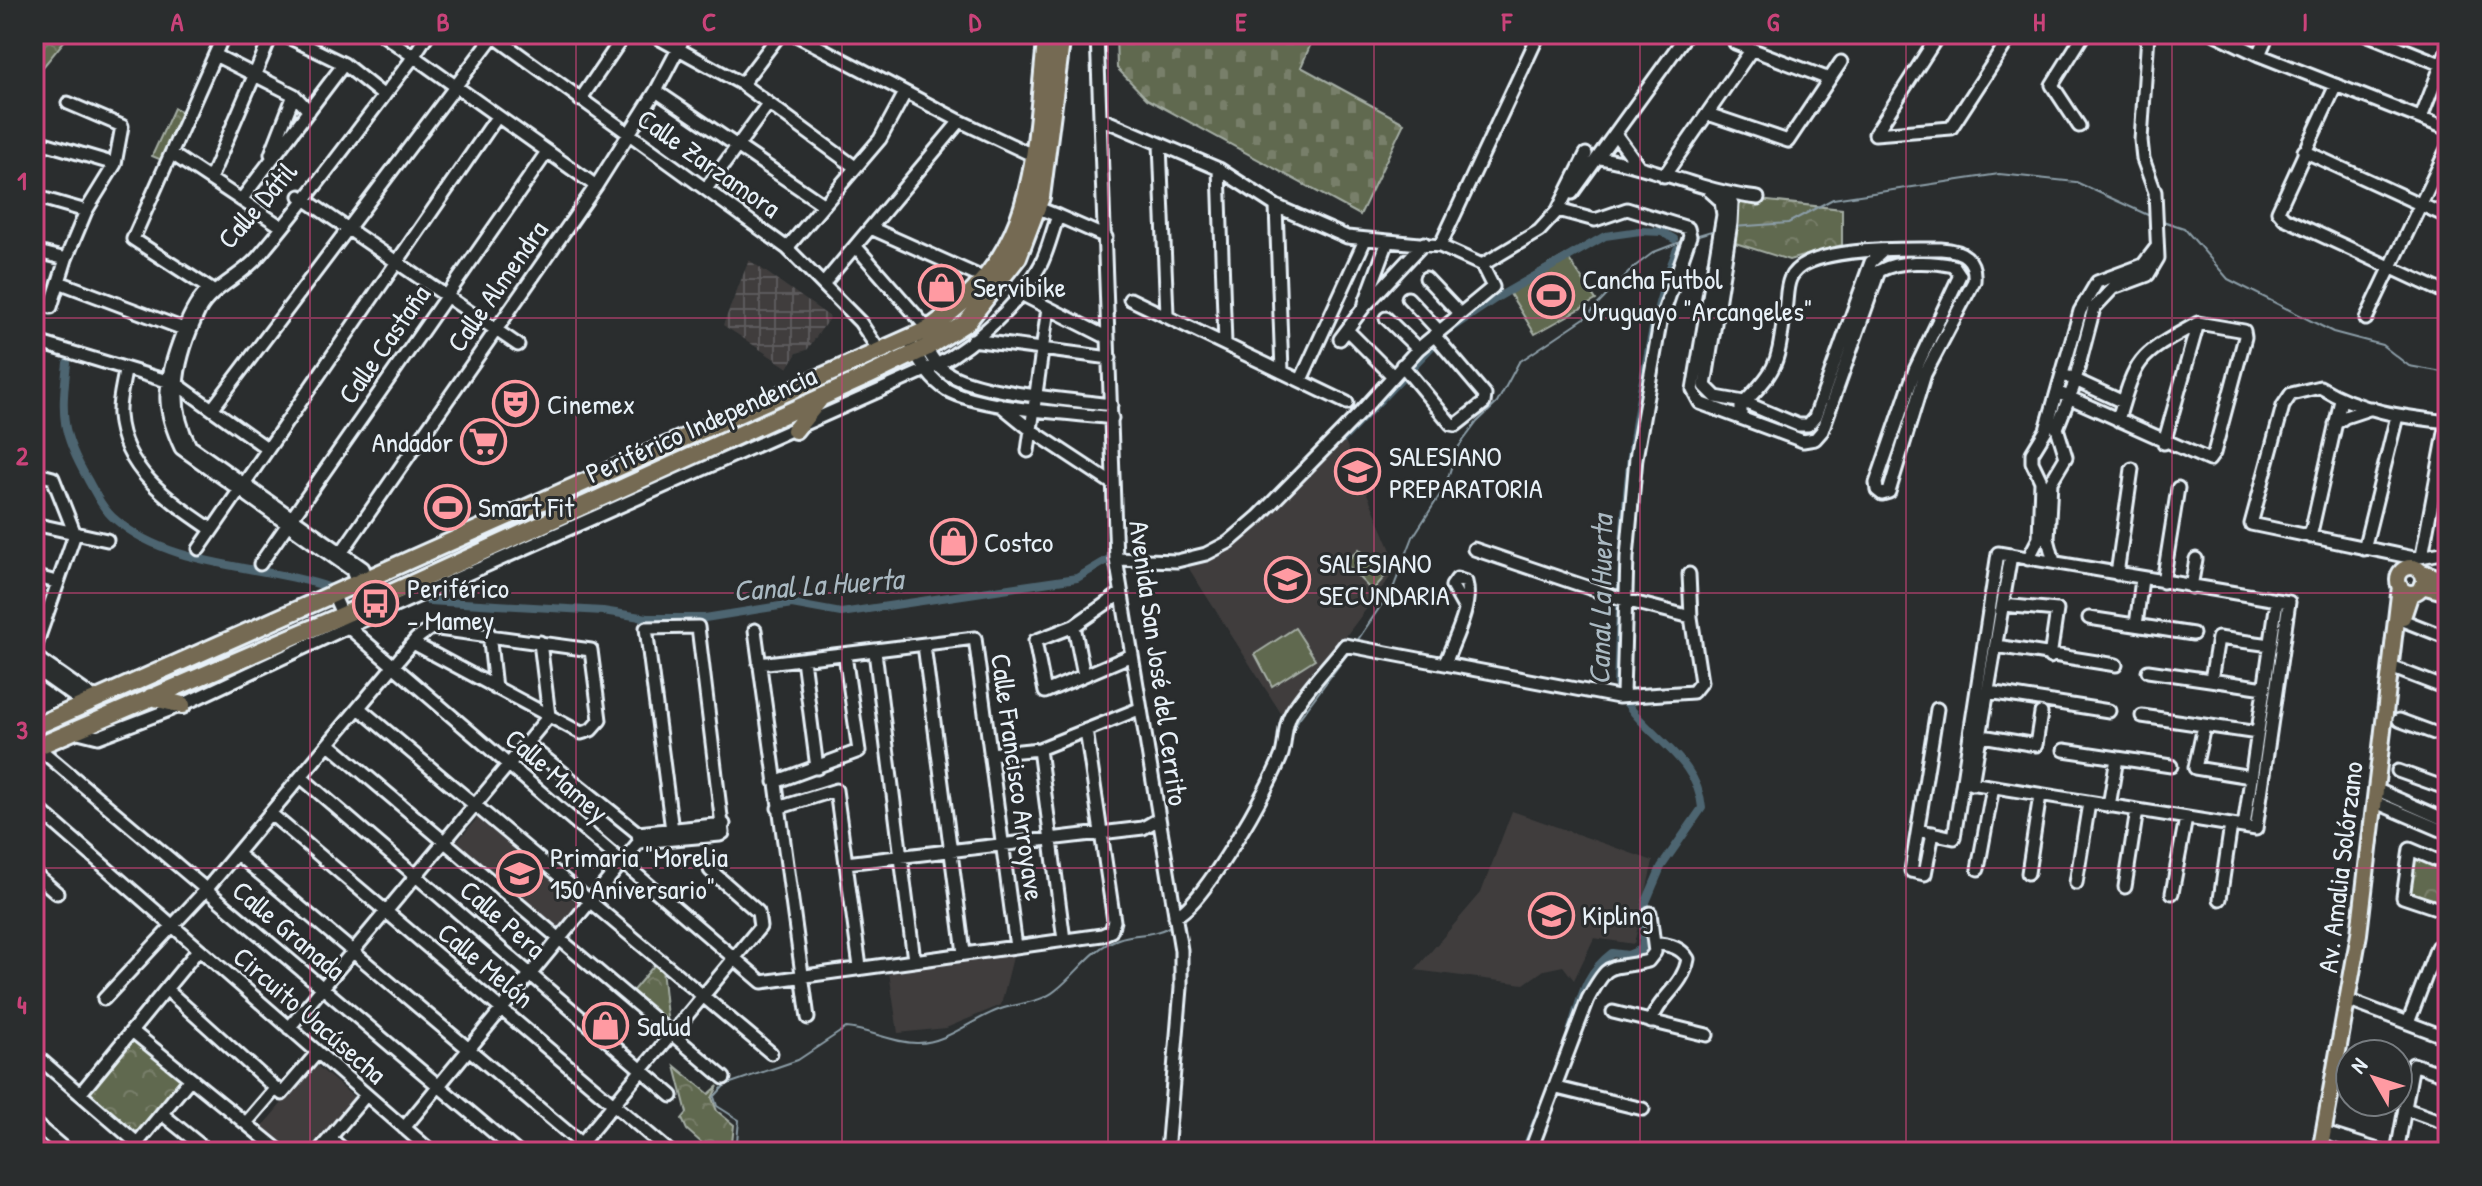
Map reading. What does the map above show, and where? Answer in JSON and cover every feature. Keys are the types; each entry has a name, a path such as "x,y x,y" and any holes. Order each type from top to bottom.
{"highway":[{"name":"Periférico Independencia","path":"34,727 880,352 922,341 985,279 1007,250 1020,222 1047,34"},
{"name":"Periférico Independencia","path":"35,746 344,621 371,602 701,461 922,341 967,322 1000,284 1018,257 1038,208 1062,34"},
{"path":"795,430 820,398"},
{"path":"151,697 182,705"}],"main road":[{"path":"2421,563 2448,581"},
{"path":"2411,588 2402,571 2421,563"},
{"path":"2411,588 2421,563"},
{"path":"2411,588 2448,593"},
{"name":"Av. Amalia Solórzano","path":"2327,1152 2355,1003 2402,620 2411,588"},
{"name":"Av. Amalia Solórzano","path":"2320,1152 2359,934 2411,588"}],"street":[{"path":"210,289 133,239 224,34"},
{"path":"210,179 272,34"},
{"path":"282,34 344,64 382,94"},
{"path":"382,34 415,52 456,88 596,186"},
{"name":"Calle Dátil","path":"188,331 207,300 255,260 428,34"},
{"path":"580,100 625,34"},
{"path":"651,34 742,84 855,167"},
{"name":"Calle Almendra","path":"340,556 596,186 656,91 686,34"},
{"path":"742,84 780,34"},
{"path":"794,34 1032,155"},
{"name":"Avenida San José del Cerrito","path":"1097,34 1116,559 1159,836 1181,950 1181,988 1167,1152"},
{"path":"1440,246 1539,34"},
{"path":"1482,265 1539,231 1558,210 1601,158 1687,34"},
{"path":"1939,34 1875,134 1951,128 2012,34"},
{"path":"2079,126 2052,85 2084,34"},
{"path":"2028,559 2039,538 2041,481 2032,462 2032,453 2062,395 2074,380 2094,308 2113,288 2148,275 2155,267 2158,240 2156,197 2141,140 2148,34"},
{"path":"2215,34 2259,55 2448,129"},
{"path":"2259,55 2268,34"},
{"path":"2366,34 2445,66"},
{"path":"212,409 493,35"},
{"name":"Calle Zarzamora","path":"493,35 628,136 787,248 825,282 860,322 880,352"},
{"path":"1735,43 1829,79"},
{"path":"2421,118 2445,66 2448,48"},
{"path":"1664,176 1752,49"},
{"path":"215,55 294,95 309,111"},
{"path":"1708,114 1788,141 1841,62"},
{"path":"241,200 344,64"},
{"path":"2336,85 2278,211 2284,218 2448,294"},
{"path":"656,91 824,205"},
{"path":"787,248 880,139 905,93"},
{"path":"265,169 294,95"},
{"path":"34,303 51,307 86,211 115,164 122,126 68,103"},
{"path":"706,189 768,104"},
{"path":"199,549 497,117"},
{"path":"1102,119 1219,169 1276,206 1347,237 1440,246 1482,265 1493,287 1418,349 1405,369 1393,376 1258,517 1229,542 1206,554 1177,561 1116,559"},
{"path":"825,282 873,229 960,121"},
{"path":"1616,135 1638,166"},
{"path":"34,140 115,164"},
{"path":"1160,144 1167,314"},
{"path":"2366,319 2448,147"},
{"path":"2304,151 2448,217"},
{"name":"Calle Castaña","path":"260,564 547,152"},
{"path":"172,154 279,226"},
{"path":"1558,210 1586,154"},
{"path":"1601,158 1638,166 1710,191 1732,204 1724,230 1693,390 1700,403 1745,417 1803,441 1815,439 1822,431 1882,252"},
{"path":"1219,169 1225,344"},
{"path":"34,196 86,211"},
{"path":"302,197 518,345"},
{"path":"1724,198 1758,198"},
{"path":"1276,206 1282,371"},
{"path":"1038,208 1106,237"},
{"path":"1558,210 1595,220 1627,209 1688,228 1689,240 1660,323 1636,458 1622,599 1621,695"},
{"path":"74,731 98,737 182,705 344,621 701,461 773,440 931,368 972,340 1021,294 1041,263 1058,216"},
{"name":"Calle Dátil","path":"279,226 255,252 195,302 172,383 179,426 190,446 242,488 340,556 363,568 363,581 371,602"},
{"path":"873,229 985,279"},
{"path":"1724,230 1705,386 1716,397 1744,402 1798,425 1808,425 1815,417 1879,267"},
{"path":"1301,380 1365,240"},
{"path":"2054,562 2048,539 2051,482 2066,457 2057,428 2062,395 2056,384 2089,293 2109,275 2143,265 2158,240"},
{"path":"1364,307 1388,241"},
{"path":"1393,376 1343,334 1424,243"},
{"path":"857,248 922,341 931,368 957,395 999,404 1112,418"},
{"path":"1745,417 1739,410 1759,390 1779,356 1790,278 1798,268 1856,250 1940,249 1965,257 1973,261 1974,281 1925,374 1893,485 1882,494 1877,490 1876,483 1899,414 1965,257"},
{"path":"1856,250 1879,267 1975,269"},
{"path":"34,251 66,259"},
{"path":"1426,278 1460,314"},
{"path":"59,282 188,331"},
{"path":"1021,294 1108,338"},
{"path":"1405,369 1451,424 1456,425 1484,403 1485,395 1408,298"},
{"path":"1130,299 1167,314 1347,403"},
{"path":"1028,451 1048,308"},
{"path":"1386,318 1418,349"},
{"path":"2062,395 2202,460 2209,460 2214,453 2245,337 2238,328 2198,323 2141,359 2132,371 2118,420"},
{"path":"2164,443 2198,323"},
{"path":"972,340 1110,358"},
{"path":"34,341 172,383 268,449"},
{"path":"931,368 961,379 1111,405"},
{"path":"125,371 119,415 139,470 171,501 211,529"},
{"path":"2061,377 2123,402"},
{"path":"2320,387 2341,400 2397,416 2448,422 2421,563 2414,558 2251,524 2283,406 2291,394 2320,387"},
{"path":"1745,417 1757,407 1759,390"},
{"path":"2090,407 2097,392"},
{"path":"2310,537 2341,400"},
{"path":"999,404 1031,430 1113,484"},
{"path":"2335,424 2372,408"},
{"path":"2364,549 2397,416"},
{"path":"2117,574 2132,469"},
{"path":"34,473 53,478 75,534 56,582 37,662 91,702"},
{"path":"2163,582 2178,488"},
{"path":"34,524 107,540"},
{"path":"1474,549 1622,599 1691,617"},
{"path":"2421,563 2448,552"},
{"path":"1998,553 2289,602 2256,829 1968,783 1998,553"},
{"path":"1918,830 1954,838 1982,736 2011,555"},
{"path":"2191,587 2196,559"},
{"path":"1175,916 1182,914 1196,898 1262,798 1282,752 1292,711 1351,646 1621,695 1693,692 1701,682 1691,617 1689,574"},
{"path":"34,576 56,582"},
{"path":"2136,625 2142,579"},
{"path":"1121,593 1074,626 1035,641 1045,692 1132,655"},
{"name":"Calle Mamey","path":"333,594 344,621 394,667 762,982 801,976"},
{"path":"2220,899 2251,777 2277,601"},
{"path":"2003,605 2057,610 2050,657"},
{"path":"1445,664 1465,609"},
{"path":"2089,618 2193,634"},
{"path":"2402,620 2448,638"},
{"path":"1074,626 1084,675"},
{"path":"526,743 638,838 673,834 724,824 698,627 646,628 673,834"},
{"path":"104,999 205,891 413,643 431,628 489,633 591,650 600,720 591,730 581,733 413,643"},
{"path":"755,630 808,1018"},
{"path":"489,633 495,688"},
{"name":"Calle Francisco Arroyave","path":"759,664 975,638 1016,947"},
{"path":"2211,680 2218,638 2271,645"},
{"path":"289,1028 549,716 540,642"},
{"path":"924,645 964,953"},
{"path":"1996,646 2050,657 2116,665"},
{"path":"875,652 914,960"},
{"path":"775,782 859,751 845,655"},
{"path":"803,659 817,768"},
{"path":"2396,669 2448,689"},
{"path":"2148,671 2265,688"},
{"path":"1989,692 2109,711"},
{"path":"359,708 771,1053"},
{"path":"990,754 1039,749 1139,709"},
{"path":"1933,833 1925,874 1911,871 1937,709"},
{"path":"1982,736 2036,745 2041,713"},
{"path":"2142,716 2258,733"},
{"path":"2399,720 2448,738"},
{"path":"2204,726 2195,768 2251,777"},
{"path":"801,976 1111,931 1114,921 1086,730"},
{"path":"329,744 724,1078"},
{"name":"Calle Granada","path":"35,746 517,1152"},
{"path":"1039,749 1064,940"},
{"path":"2064,750 2171,766"},
{"path":"2109,806 2117,758"},
{"path":"2398,771 2448,789"},
{"name":"Calle Pera","path":"302,778 672,1096"},
{"path":"1978,869 1993,787"},
{"path":"778,808 836,790 860,967"},
{"path":"2028,873 2040,795"},
{"path":"2381,798 2448,821"},
{"path":"2381,798 2448,833"},
{"path":"2076,883 2089,803"},
{"path":"34,805 198,950"},
{"path":"2125,887 2137,810"},
{"name":"Calle Melón","path":"271,814 670,1152"},
{"path":"2172,893 2186,818"},
{"path":"846,863 1143,828 1157,820"},
{"path":"1143,828 1159,836"},
{"path":"404,1128 591,902 638,838"},
{"path":"2448,865 2410,849 2403,897 2448,912"},
{"path":"237,854 469,1049 577,1148 591,1152"},
{"path":"577,1148 760,927 758,912 710,870"},
{"path":"34,873 57,893"},
{"path":"1556,1152 1531,1150 1557,1088 1588,999 1599,979 1614,964 1648,961 1655,952 1650,913"},
{"path":"2408,1023 2437,947 2448,943"},
{"path":"1651,1022 1659,1005 1680,983 1688,959 1684,952 1674,947 1655,944"},
{"name":"Circuito Uacúsecha","path":"80,1094 198,950 432,1152"},
{"path":"166,989 279,1091"},
{"path":"2355,1003 2448,1038"},
{"path":"1613,1012 1707,1035"},
{"path":"132,1031 281,1152"},
{"path":"246,1123 317,1053"},
{"path":"34,1054 80,1094 134,1149 190,1079"},
{"path":"2414,1064 2448,1076"},
{"path":"1557,1088 1643,1109"},
{"path":"318,1152 366,1095"},
{"path":"2414,1112 2448,1124"},
{"path":"162,1114 209,1152"},
{"path":"2397,1152 2404,1118"},
{"path":"34,1123 68,1152"},
{"path":"2331,1135 2385,1152"},
{"path":"330,1138 346,1152"}],"shaded area":[{"path":"749,260 830,317 807,350 797,353 788,368 723,325"},
{"path":"1345,441 1398,567 1284,718 1188,567 1234,549"},
{"name":"Kipling","path":"1512,811 1653,861 1634,944 1594,938 1574,980 1563,966 1544,970 1524,984 1415,970 1481,893"},
{"name":"Primaria \"Morelia 150 Aniversario\"","path":"480,815 583,903 559,931 456,843"},
{"path":"1014,953 1001,1005 946,1028 898,1033 889,972"},
{"path":"315,1064 357,1100 313,1152 287,1152 260,1129"}],"green space":[{"path":"44,34 70,34 34,78 34,50"},
{"path":"1116,34 1315,34 1301,67 1404,123 1360,215 1147,99 1117,68"},
{"path":"174,108 186,113 164,161 152,156"},
{"path":"1740,198 1842,209 1842,245 1789,260 1732,242"},
{"name":"Cancha Futbol Uruguayo \"Arcangeles\"","path":"1566,255 1596,300 1535,334 1507,289"},
{"path":"1359,549 1386,575 1372,591 1345,563"},
{"path":"1295,628 1315,659 1272,686 1255,654"},
{"path":"2412,854 2448,869 2448,907 2406,891"},
{"path":"656,963 662,969 668,1026 630,994"},
{"path":"136,1038 183,1077 134,1135 87,1096"},
{"path":"675,1066 709,1094 718,1086 712,1098 717,1111 734,1125 731,1152 712,1152 687,1130 682,1119 687,1113"}],"waterway":[{"path":"1733,227 1788,223 1833,199 1999,174 2076,182 2150,216"},
{"path":"2160,220 2184,228 2228,279 2333,332 2382,345 2409,366 2448,373"},
{"path":"1695,236 1715,230"},
{"name":"Canal La Huerta","path":"1450,329 1498,297 1605,236 1640,231 1662,232 1674,239"},
{"path":"1355,644 1394,586 1413,537 1445,487 1457,449 1477,422 1497,403 1519,362 1586,317 1634,267 1654,252 1685,240"},
{"name":"Canal La Huerta","path":"1570,1032 1584,989 1602,961 1612,953 1628,955 1642,949 1646,902 1661,867 1702,808 1698,788 1689,772 1637,716 1617,684 1629,469 1654,322 1677,249"},
{"name":"Canal La Huerta","path":"1343,439 1440,338"},
{"name":"Canal La Huerta","path":"67,363 64,411 72,449 97,496 116,520 139,536 191,557 331,588"},
{"name":"Canal La Huerta","path":"429,601 603,611 647,618 705,618 792,604 841,613 1077,578 1109,559"},
{"path":"1290,739 1298,720 1349,652"},
{"path":"1241,843 1279,776"},
{"path":"736,1152 739,1120 717,1106 714,1097 725,1085 798,1060 846,1028 910,1043 940,1039 993,1012 1050,994 1109,943 1171,926"},
{"name":"Canal La Huerta","path":"1524,1152 1543,1104"}],"place":[{"name":"Servibike","path":"942,287"},
{"name":"Cancha Futbol Uruguayo \"Arcangeles\"","path":"1551,295"},
{"name":"Cinemex","path":"516,404"},
{"name":"Andador","path":"484,442"},
{"name":"SALESIANO PREPARATORIA","path":"1358,472"},
{"name":"Smart Fit","path":"447,507"},
{"name":"Costco","path":"953,542"},
{"name":"SALESIANO SECUNDARIA","path":"1288,579"},
{"name":"Periférico - Mamey","path":"376,604"},
{"name":"Primaria \"Morelia 150 Aniversario\"","path":"519,873"},
{"name":"Kipling","path":"1551,915"},
{"name":"Salud","path":"606,1026"}]}
